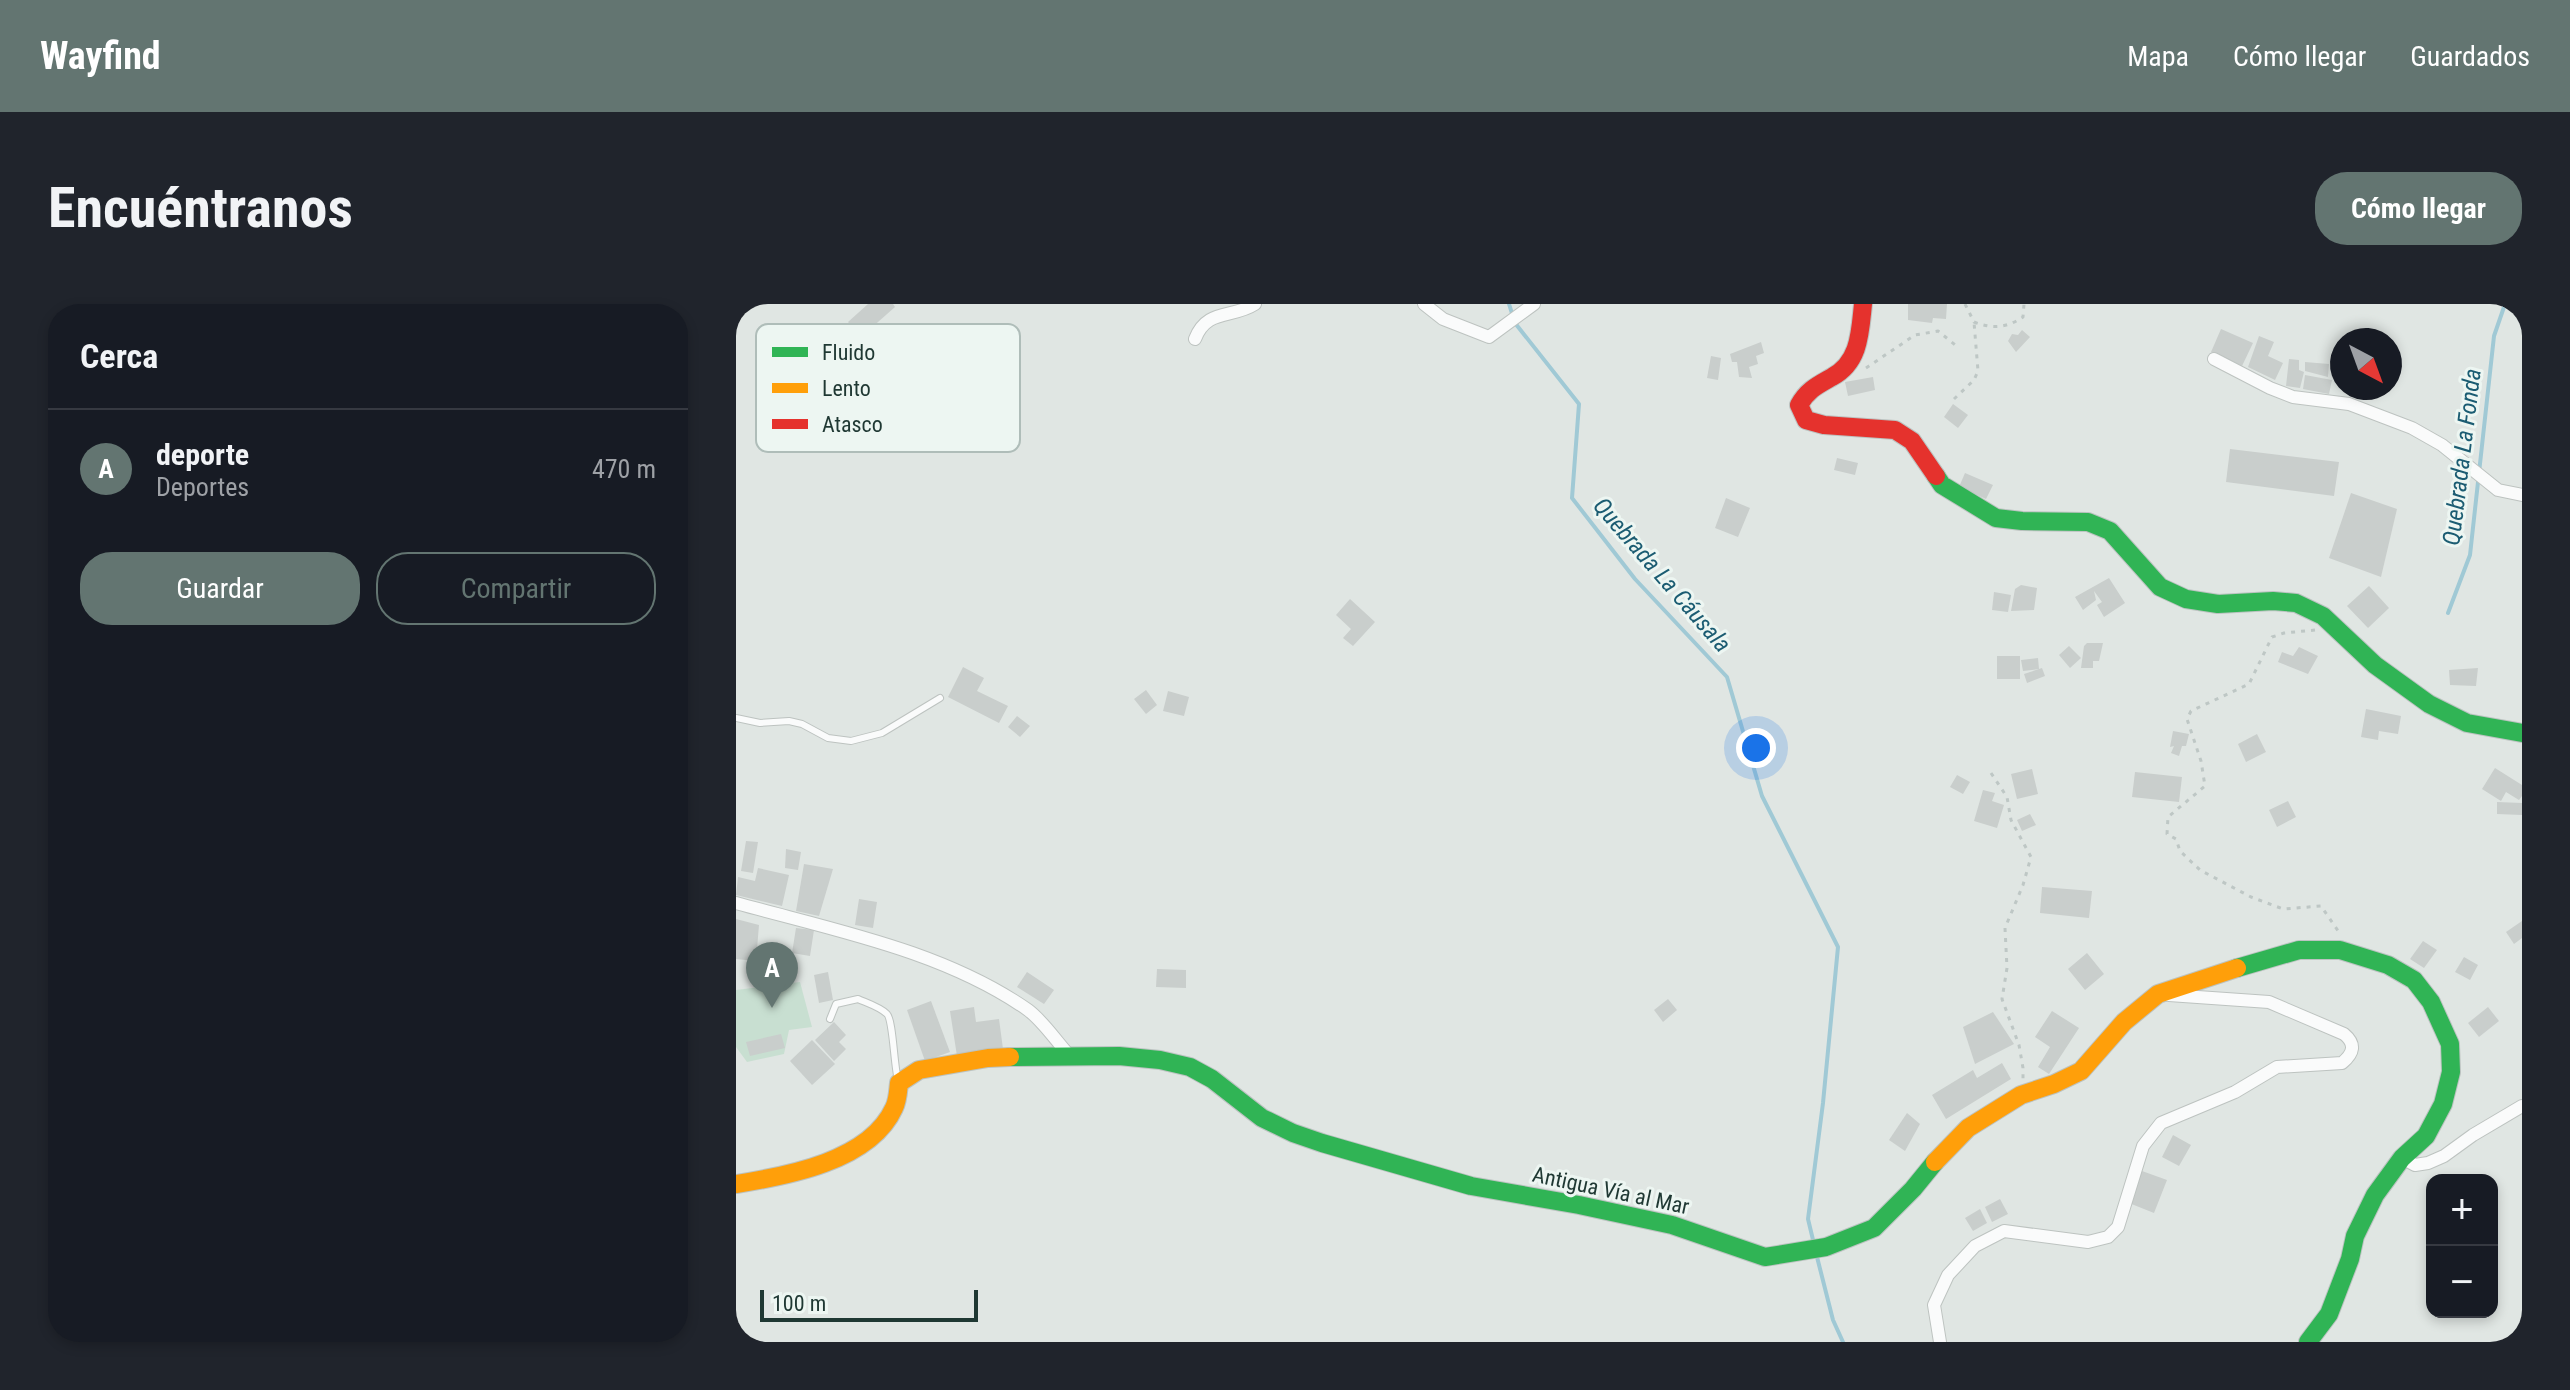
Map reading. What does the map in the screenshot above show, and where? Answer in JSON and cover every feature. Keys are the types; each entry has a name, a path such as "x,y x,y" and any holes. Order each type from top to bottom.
{"main road":[{"path":"1863,304 1857,346 1850,363 1839,374 1804,394 1799,405 1806,420 1824,425 1895,430 1912,441 1942,485 1996,518 2088,522 2110,531 2160,587 2186,599 2218,604 2296,603 2323,616 2375,665 2429,704 2467,723 2522,733"},
{"name":"Antigua Vía al Mar","path":"899,1083 919,1070 988,1058 1069,1055 1160,1060 1190,1067 1212,1079 1262,1118 1293,1133 1471,1186 1672,1225 1765,1257 1825,1248 1874,1228 1968,1128 2021,1095 2081,1071 2124,1022 2158,994 2299,950 2351,952 2388,965 2414,980 2431,1002 2450,1044 2451,1072 2443,1104 2426,1136 2402,1158 2363,1217 2329,1314 2308,1342"},
{"path":"736,1184 804,1171 849,1151 875,1131 894,1107 899,1083"}],"street":[{"path":"1195,339 1200,326 1219,315 1247,309 1255,304"},
{"path":"1424,304 1443,319 1489,337 1534,304"},
{"path":"2214,359 2293,397 2349,404 2412,428 2442,445 2498,490 2522,495"},
{"path":"736,903 881,942 950,969 1030,1011 1069,1055"},
{"path":"1940,1342 1934,1305 1948,1275 1975,1246 2004,1231 2088,1242 2108,1237 2118,1227 2143,1146 2161,1123 2235,1092 2277,1067 2342,1063 2350,1057 2353,1047 2344,1034 2269,1002 2158,994"},
{"path":"2402,1158 2415,1165 2428,1163 2522,1106"}],"lane":[{"path":"736,718 760,723 789,721 802,724 828,738 851,741 882,733 940,698"},
{"path":"830,1019 836,1004 858,999 886,1012 892,1021 892,1048 899,1083"}],"path":[{"path":"1954,399 1974,380 1978,371 1974,322 1965,304"},
{"path":"1974,322 1989,327 2012,324 2023,317 2024,304"},
{"path":"1839,374 1863,370 1915,335 1938,331 1959,348"},
{"path":"2339,631 2307,630 2272,637 2249,684 2191,711 2187,719 2201,761 2205,786 2168,817 2167,834 2176,839 2180,851 2200,870 2251,897 2283,909 2321,906 2351,952"},
{"path":"1991,773 2007,797 2011,820 2031,857 2005,928 2007,968 2002,999 2019,1045 2023,1068 2021,1095"}],"green space":[{"path":"800,982 812,1027 789,1030 784,1054 747,1062 736,1047 736,990"}],"building":[{"path":"868,304 893,304 895,307 876,324 848,322"},
{"path":"1908,304 1947,304 1946,319 1933,318 1932,323 1908,320"},
{"path":"2221,329 2253,343 2242,366 2211,352"},
{"path":"2022,330 2030,337 2016,352 2008,341 2012,334 2018,335"},
{"path":"2259,336 2274,342 2268,356 2283,363 2275,380 2248,367"},
{"path":"1761,342 1764,353 1756,356 1758,364 1749,367 1752,378 1739,377 1737,362 1732,362 1730,354"},
{"path":"1711,356 1721,358 1718,380 1707,378"},
{"path":"2289,359 2299,360 2299,370 2304,372 2300,388 2286,386"},
{"path":"2305,362 2329,364 2328,377 2305,371"},
{"path":"2305,375 2330,380 2329,394 2303,389"},
{"path":"1873,377 1875,390 1848,396 1845,382"},
{"path":"1953,404 1968,415 1958,428 1944,417"},
{"path":"2230,449 2339,462 2334,496 2226,482"},
{"path":"1837,458 1858,463 1855,475 1834,470"},
{"path":"1965,473 1993,485 1986,499 1959,487"},
{"path":"2351,493 2397,509 2381,577 2329,558"},
{"path":"1726,498 1750,508 1738,537 1715,528"},
{"path":"2109,578 2125,603 2104,617 2097,605 2102,602 2094,591 2096,600 2083,610 2075,597"},
{"path":"2021,585 2037,588 2034,610 2011,611 2015,589"},
{"path":"2369,586 2389,608 2368,628 2347,606"},
{"path":"1994,592 2011,595 2008,612 1992,610"},
{"path":"1350,599 1375,622 1353,646 1343,638 1351,629 1336,615"},
{"path":"2087,643 2103,643 2099,661 2093,661 2093,668 2081,668 2084,646"},
{"path":"2069,646 2081,658 2070,668 2059,655"},
{"path":"2299,647 2318,656 2308,674 2278,662 2282,652 2293,656"},
{"path":"1997,656 2020,656 2020,679 1997,679"},
{"path":"2038,658 2039,669 2023,671 2021,660"},
{"path":"963,667 984,678 977,691 1008,706 999,723 948,697"},
{"path":"2042,668 2045,676 2027,683 2024,674"},
{"path":"2478,668 2476,686 2450,685 2449,670"},
{"path":"1146,690 1157,705 1146,714 1134,699"},
{"path":"1168,691 1189,697 1184,716 1163,711"},
{"path":"2366,709 2401,716 2398,734 2379,731 2378,740 2361,737"},
{"path":"1017,716 1030,726 1020,737 1008,727"},
{"path":"2173,731 2189,734 2179,756 2171,753"},
{"path":"2257,734 2266,752 2246,762 2238,744"},
{"path":"2495,768 2522,785 2519,800 2506,792 2501,801 2482,789"},
{"path":"2032,769 2038,794 2017,799 2011,774"},
{"path":"2135,772 2182,777 2179,802 2132,797"},
{"path":"1957,775 1970,782 1963,794 1950,787"},
{"path":"1983,790 1995,793 1992,801 2004,805 1997,828 1974,821"},
{"path":"2288,801 2296,817 2277,827 2269,810"},
{"path":"2497,802 2522,803 2522,815 2497,814"},
{"path":"2030,814 2036,825 2022,831 2017,820"},
{"path":"746,841 758,842 753,873 741,871"},
{"path":"786,849 801,852 798,870 785,868"},
{"path":"804,864 833,869 819,916 796,911"},
{"path":"758,868 789,875 782,906 736,895 738,877 755,881"},
{"path":"2042,887 2092,891 2089,918 2040,913"},
{"path":"859,899 877,902 873,928 855,925"},
{"path":"736,919 759,925 756,961 736,959"},
{"path":"2522,921 2522,938 2514,944 2506,932"},
{"path":"796,928 814,930 810,956 792,953"},
{"path":"2423,941 2437,950 2424,968 2410,959"},
{"path":"770,950 789,953 790,968 768,969"},
{"path":"2087,953 2104,974 2085,990 2068,969"},
{"path":"2464,957 2478,965 2470,980 2455,972"},
{"path":"1157,969 1186,970 1186,988 1156,987"},
{"path":"828,972 833,1000 819,1003 814,975"},
{"path":"1027,972 1054,990 1044,1004 1017,987"},
{"path":"1668,999 1677,1010 1663,1022 1654,1010"},
{"path":"931,1001 950,1052 925,1061 907,1010"},
{"path":"974,1007 976,1022 999,1019 1003,1049 957,1056 950,1011"},
{"path":"2488,1007 2499,1021 2479,1037 2468,1023"},
{"path":"2052,1011 2079,1028 2049,1074 2038,1067 2050,1047 2035,1037"},
{"path":"1993,1012 2014,1044 1975,1064 1963,1027"},
{"path":"834,1022 846,1035 839,1042 846,1049 834,1061 815,1040"},
{"path":"781,1034 785,1048 750,1056 746,1042"},
{"path":"812,1040 835,1064 812,1085 790,1061"},
{"path":"2002,1063 2011,1079 1946,1119 1932,1095 1973,1070 1977,1078"},
{"path":"1907,1113 1920,1124 1905,1151 1889,1140"},
{"path":"2173,1135 2191,1145 2179,1166 2162,1157"},
{"path":"2142,1171 2167,1180 2154,1213 2129,1203"},
{"path":"2000,1199 2008,1214 1992,1222 1985,1207"},
{"path":"1980,1209 1987,1223 1973,1231 1965,1218"}],"waterway":[{"name":"Quebrada La Cáusala","path":"1509,304 1515,323 1579,404 1572,498 1635,579 1727,677 1762,796 1838,947 1808,1219 1814,1244"},
{"name":"Quebrada La Fonda","path":"2448,613 2470,555 2494,336 2505,304"},
{"name":"Quebrada La Cáusala","path":"1816,1253 1833,1320 1843,1342"}],"traffic: fast":[{"path":"1936,476 1942,485 1996,518 2088,522 2110,531 2160,587 2186,599 2218,604 2296,603 2323,616 2375,665 2429,704 2467,723 2522,733"},
{"path":"2237,968 2299,950 2340,950 2388,965 2414,980 2431,1002 2450,1044 2451,1072 2443,1104 2426,1136 2402,1158 2375,1195 2355,1236 2350,1259 2329,1314 2308,1342"},
{"path":"1010,1057 1119,1056 1190,1067 1212,1079 1262,1118 1322,1143 1471,1186 1672,1225 1765,1257 1826,1247 1874,1228 1935,1162"}],"traffic: slow":[{"path":"1935,1162 1968,1128 2021,1095 2081,1071 2124,1022 2158,994 2237,968"},
{"path":"736,1184 802,1170 847,1153 882,1126 895,1105 899,1083 919,1070 1010,1057"}],"traffic: jam":[{"path":"1863,304 1857,345 1848,363 1809,392 1799,405 1806,420 1824,425 1895,430 1912,441 1936,476"}],"place":[{"name":"deporte","path":"772,1008"}]}
